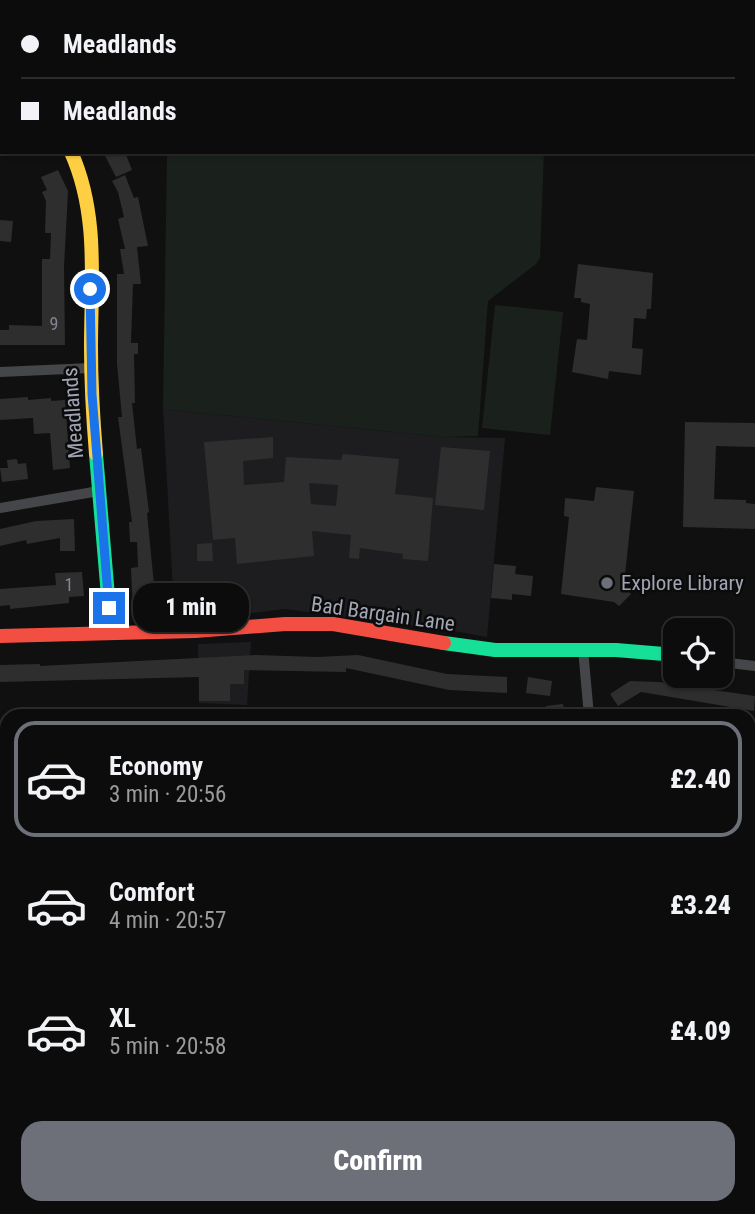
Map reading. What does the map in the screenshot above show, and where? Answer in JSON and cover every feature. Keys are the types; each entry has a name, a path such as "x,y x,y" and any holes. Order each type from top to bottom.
{"street":[{"name":"Meadlands","path":"72,154 82,177 90,217 91,368 111,632"},
{"path":"0,372 91,368"},
{"path":"0,508 99,491"},
{"name":"Bad Bargain Lane","path":"0,636 332,624 495,650 583,649 663,654"},
{"path":"583,649 589,709"},
{"path":"733,663 755,666"}],"shaded area":[{"path":"167,154 544,154 540,258 488,301 478,436 445,437 163,409"},
{"path":"495,305 563,312 550,435 482,428"},
{"path":"163,409 445,437 505,438 487,637 284,609 199,620 198,588 173,590"},
{"path":"251,642 247,705 199,703 198,644"}],"building":[{"path":"104,154 126,154 132,170 116,177"},
{"path":"58,170 68,191 64,267 65,345 0,345 0,330 9,330 9,325 42,326 42,259 50,259 51,233 45,233 46,201 42,192 47,190 41,177"},
{"path":"125,175 134,198 138,197 148,246 137,247 141,284 133,284 131,343 138,343 138,354 134,354 135,403 132,403 137,449 141,448 149,512 155,595 196,594 197,613 133,614 131,568 138,567 137,542 130,542 129,522 132,522 118,417 122,417 117,364 117,274 124,274 120,249 125,249 118,219 124,217 118,192 112,181"},
{"path":"0,220 13,221 11,242 0,241"},
{"path":"578,264 653,273 651,309 647,309 646,319 634,318 632,348 643,349 641,375 609,371 608,379 572,372 577,339 587,340 590,304 581,302 581,298 574,298"},
{"path":"28,397 28,400 65,400 70,468 53,470 50,433 34,434 33,418 0,420 0,399"},
{"path":"685,422 755,423 755,447 716,446 714,499 746,500 746,503 755,504 755,529 683,527"},
{"path":"273,437 273,458 243,461 244,485 284,482 286,457 341,460 343,454 399,459 395,494 433,498 428,561 402,559 403,554 360,548 359,559 349,558 351,535 312,531 314,556 237,564 235,538 213,540 204,442","holes":["309,483 338,485 336,506 311,504"]},
{"path":"441,447 490,451 484,510 435,505"},
{"path":"17,459 18,464 26,463 28,479 2,482 0,468 8,468 7,460"},
{"path":"596,487 634,491 624,584 631,594 619,606 614,602 561,594 569,517 564,516 565,498 594,501"},
{"path":"74,519 75,551 60,551 60,538 27,544 26,540 0,546 0,529 36,521"},
{"path":"212,543 213,561 197,561 197,544"},
{"path":"494,564 516,566 515,574 533,576 531,596 512,594 512,600 491,598"},
{"path":"82,572 84,596 69,597 69,603 10,609 10,605 0,606 0,589 56,585 55,573"},
{"path":"256,655 358,655 447,674 507,677 507,693 449,690 346,668 346,672 244,670 244,684 230,684 230,701 199,701 199,677 0,682 0,665 40,666"},
{"path":"528,677 552,681 550,696 526,693"},
{"path":"630,681 663,683 663,688 700,688 755,696 754,709 641,692 618,706 610,694"},
{"path":"563,704 564,709 546,709 546,706"}],"traffic: fast":[{"path":"96,454 111,632"},
{"path":"444,643 495,650 616,650 663,654"}],"traffic: slow":[{"path":"72,154 86,199 92,248 91,373 96,454"}],"traffic: jam":[{"path":"0,636 333,624 444,643"}],"place":[{"name":"Explore Library","path":"607,583"}],"route":[{"path":"90,289 92,394 109,608"}]}
